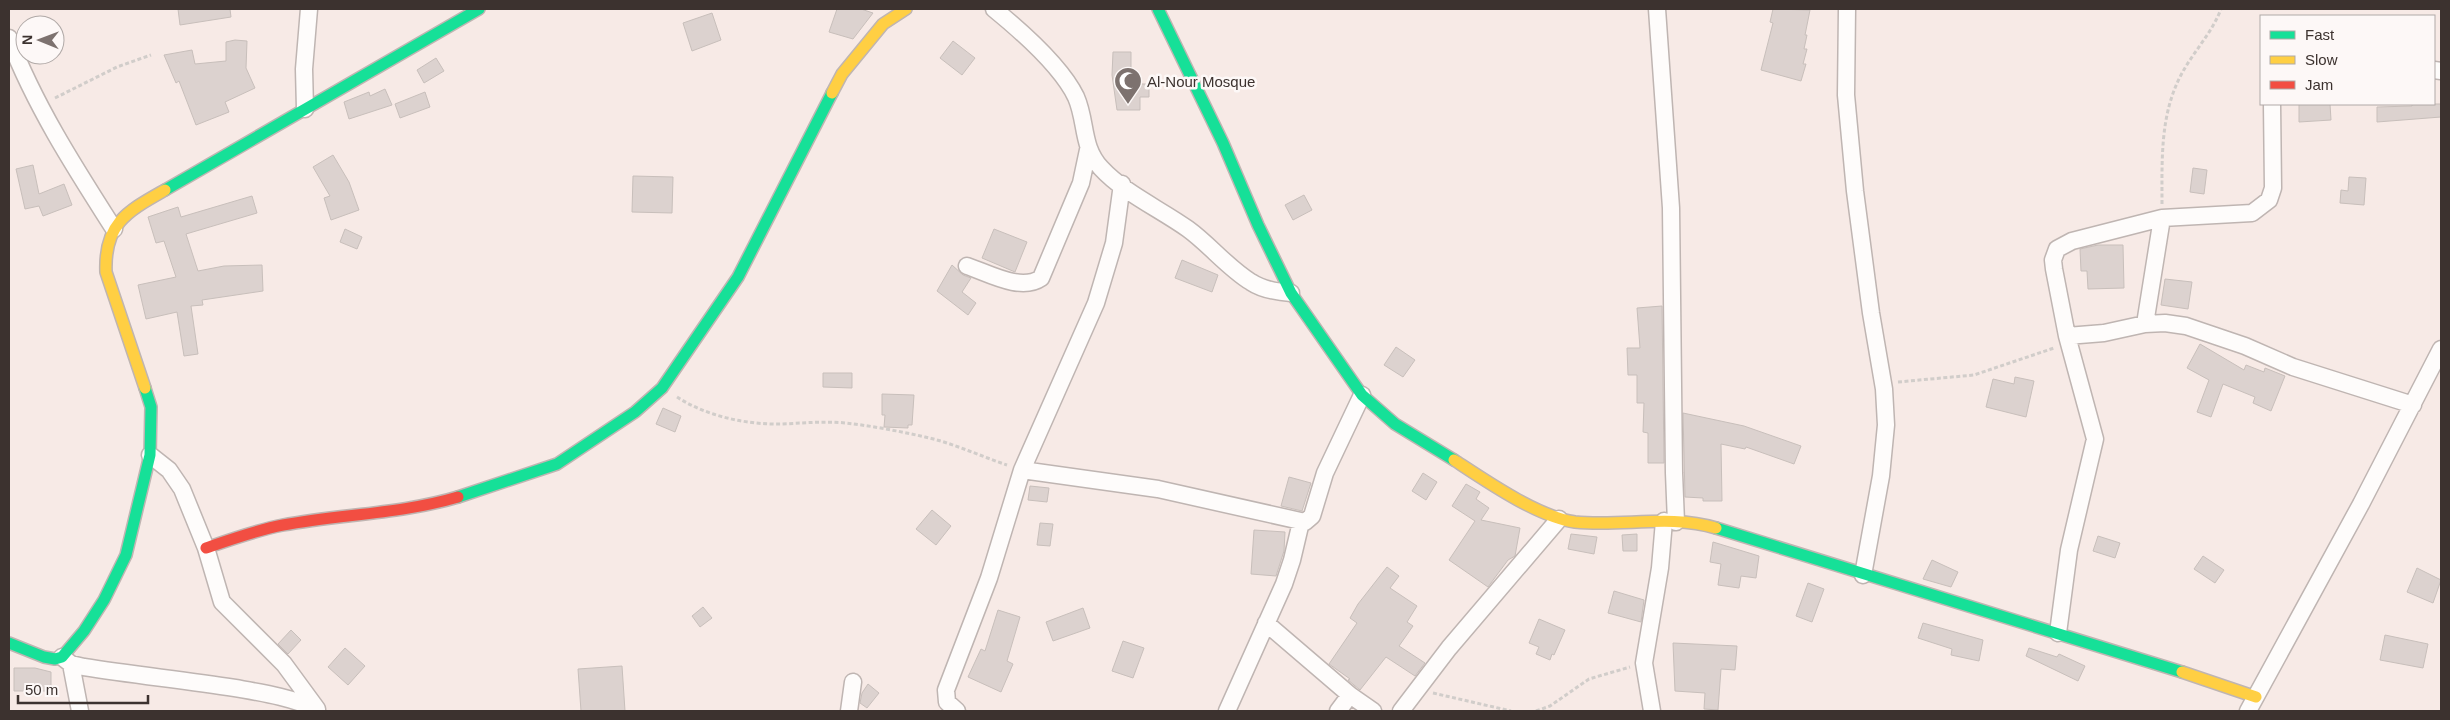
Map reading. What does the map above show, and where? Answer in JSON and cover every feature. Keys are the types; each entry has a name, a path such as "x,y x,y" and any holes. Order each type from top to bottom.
{"street":[{"path":"305,109 304,69 309,9"},
{"path":"80,711 66,660 69,652 84,631 119,572 126,555 150,455 151,407 106,272 105,255 108,239 130,210 478,9"},
{"path":"206,548 252,532 284,525 401,509 450,499 512,480 557,464 635,412 662,388 738,277 842,74 882,24 906,9"},
{"path":"994,9 1024,34 1069,86 1077,99 1088,150 1101,168 1189,230 1253,284 1274,292 1291,293"},
{"path":"1158,9 1291,293 1362,396 1402,429 1503,491 1559,519 1577,522 1670,521 1709,526 1863,575 2058,633 2252,704 2413,405 2441,349"},
{"path":"1652,711 1644,663 1670,521 1674,473 1671,208 1658,9"},
{"path":"1847,9 1846,96 1855,191 1871,313 1884,389 1886,425 1881,476 1863,575"},
{"path":"9,38 72,164 114,229"},
{"path":"2058,633 2069,550 2095,439 2068,339 2052,260 2057,249 2072,240 2162,218 2252,213 2264,205 2273,188 2272,105"},
{"path":"967,266 1021,283 1033,283 1041,278 1081,183 1088,150"},
{"path":"957,711 947,702 946,690 989,578 1022,470 1096,303 1114,242 1122,184"},
{"path":"2145,324 2162,218"},
{"path":"2068,339 2145,324 2165,323 2186,326 2245,346 2293,366 2413,405"},
{"path":"1022,470 1158,489 1301,522 1308,521 1312,516 1325,473 1362,396"},
{"path":"150,455 169,470 182,489 206,548 222,602 284,664 318,710"},
{"path":"1400,711 1449,648 1559,519"},
{"path":"1227,711 1292,560 1301,522"},
{"path":"1266,623 1350,695 1373,711"},
{"path":"9,643 44,657 270,694 297,700 318,710"},
{"path":"849,711 853,682"},
{"path":"1338,711 1350,695"}],"path":[{"path":"2162,218 2163,134 2168,107 2181,75 2217,21 2221,9"},
{"path":"41,105 117,67 151,55"},
{"path":"1884,389 1904,380 1974,375 1992,370 2068,339"},
{"path":"662,388 689,405 726,417 750,422 780,424 819,421 847,423 917,435 940,441 1022,470"},
{"path":"1536,711 1550,706 1589,679 1644,663"},
{"path":"1418,690 1511,711"}],"building":[{"path":"178,9 230,9 231,17 180,25"},
{"path":"837,9 861,9 873,13 853,39 829,32"},
{"path":"1773,9 1810,10 1805,35 1807,35 1804,49 1807,49 1803,64 1806,64 1801,81 1761,70 1773,23 1770,22"},
{"path":"712,13 721,40 692,51 683,23"},
{"path":"235,40 247,41 246,68 255,88 225,102 229,112 196,125 179,81 176,83 164,55 192,50 195,64 226,61 226,42"},
{"path":"953,41 975,58 962,75 940,58"},
{"path":"1113,52 1131,52 1131,84 1149,84 1149,97 1140,97 1140,110 1117,110 1112,75"},
{"path":"436,58 444,71 424,83 417,70"},
{"path":"385,89 392,105 349,119 344,102 369,92 370,96"},
{"path":"425,92 430,107 400,118 395,104"},
{"path":"2441,104 2441,117 2377,122 2377,107"},
{"path":"2299,105 2330,105 2331,120 2299,122"},
{"path":"333,155 349,182 359,210 331,220 324,198 330,196 313,167"},
{"path":"33,165 39,194 64,184 72,205 43,216 39,206 25,209 16,169"},
{"path":"2193,168 2207,170 2204,194 2190,192"},
{"path":"633,176 673,177 672,213 632,212"},
{"path":"2349,177 2366,178 2364,205 2340,203 2341,190 2348,191"},
{"path":"1304,195 1312,210 1293,220 1285,205"},
{"path":"252,196 257,213 186,234 198,271 224,266 262,265 263,291 202,300 203,305 191,306 198,354 184,356 177,312 146,319 138,285 176,277 164,241 156,243 148,217 178,207 181,217"},
{"path":"345,229 362,237 357,249 340,242"},
{"path":"994,229 1027,242 1015,272 982,258"},
{"path":"2098,245 2123,245 2124,288 2088,289 2087,271 2081,271 2080,249"},
{"path":"1182,260 1218,275 1212,292 1175,278"},
{"path":"952,265 963,275 971,278 962,292 976,303 968,315 937,291"},
{"path":"2165,279 2192,282 2188,309 2161,305"},
{"path":"1662,306 1664,463 1648,463 1648,433 1643,432 1644,403 1637,403 1637,375 1628,375 1627,348 1640,348 1637,308"},
{"path":"2200,344 2244,370 2246,365 2264,372 2265,368 2285,376 2271,411 2253,403 2255,397 2223,384 2211,417 2197,412 2209,380 2187,368"},
{"path":"1396,347 1415,360 1403,377 1384,365"},
{"path":"823,373 852,373 852,388 823,387"},
{"path":"2015,377 2034,381 2026,417 1986,407 1993,379 2014,384"},
{"path":"882,394 914,395 912,425 908,425 908,428 884,427 885,415 882,415"},
{"path":"663,408 681,416 675,432 656,424"},
{"path":"1683,413 1744,426 1801,446 1794,464 1746,447 1745,449 1721,444 1722,501 1703,501 1703,498 1685,497"},
{"path":"1423,473 1437,482 1426,500 1412,491"},
{"path":"1289,477 1311,483 1302,511 1281,506"},
{"path":"1466,484 1480,492 1476,499 1489,508 1481,520 1520,528 1515,556 1508,560 1488,587 1449,560 1475,521 1452,506"},
{"path":"1030,486 1049,488 1047,502 1028,500"},
{"path":"932,510 951,526 936,545 916,529"},
{"path":"1040,523 1053,524 1050,546 1037,545"},
{"path":"1254,530 1285,532 1284,551 1276,576 1251,574"},
{"path":"1571,534 1597,537 1594,554 1568,549"},
{"path":"1637,534 1637,551 1623,551 1622,535"},
{"path":"2098,536 2120,543 2115,558 2093,551"},
{"path":"1713,542 1759,556 1756,578 1741,576 1739,588 1718,585 1721,564 1710,562"},
{"path":"2203,556 2224,570 2215,583 2194,569"},
{"path":"1932,560 1958,572 1951,587 1923,579"},
{"path":"1387,567 1399,576 1390,588 1417,606 1407,622 1413,626 1399,646 1425,663 1415,676 1386,657 1360,690 1348,680 1350,679 1329,664 1357,623 1350,618 1358,604"},
{"path":"2417,568 2441,580 2433,603 2407,592"},
{"path":"1808,583 1824,589 1812,622 1796,616"},
{"path":"1614,591 1644,600 1641,622 1608,613"},
{"path":"703,607 712,618 700,627 692,616"},
{"path":"1083,608 1090,628 1053,641 1046,622"},
{"path":"998,610 1020,617 1007,661 1013,664 1001,692 968,677 981,649 985,651"},
{"path":"1539,619 1565,630 1550,660 1536,654 1539,647 1529,643"},
{"path":"1923,623 1983,640 1979,661 1951,655 1952,649 1918,638"},
{"path":"291,630 301,640 288,654 278,644"},
{"path":"2385,635 2428,644 2423,668 2380,660"},
{"path":"1123,641 1144,648 1133,678 1112,671"},
{"path":"1673,643 1737,646 1735,670 1721,669 1718,710 1704,709 1705,693 1675,691"},
{"path":"345,648 365,666 348,685 328,667"},
{"path":"2029,648 2057,657 2059,654 2085,666 2078,681 2026,656"},
{"path":"622,666 625,711 581,711 578,669"},
{"path":"14,668 35,668 51,672 51,691 14,691"},
{"path":"868,684 879,693 867,708 860,703 862,693"}],"traffic: fast":[{"path":"165,190 479,9"},
{"path":"1158,9 1223,143 1258,225 1291,293 1362,395 1395,424 1454,460"},
{"path":"458,497 557,464 635,412 662,388 738,277 832,93"},
{"path":"9,643 44,657 55,659 62,657 84,631 104,600 126,555 150,455 151,407 145,388"},
{"path":"1716,528 2182,672"}],"traffic: slow":[{"path":"832,93 842,74 883,24 906,9"},
{"path":"145,388 106,272 106,255 109,241 121,220 140,205 165,190"},
{"path":"1454,460 1529,506 1560,519 1593,523 1664,521 1699,524 1716,528"},
{"path":"2182,672 2256,697"}],"traffic: jam":[{"path":"206,548 254,532 283,525 415,507 458,497"}],"place":[{"name":"Al-Nour Mosque","path":"1128,105"}]}
